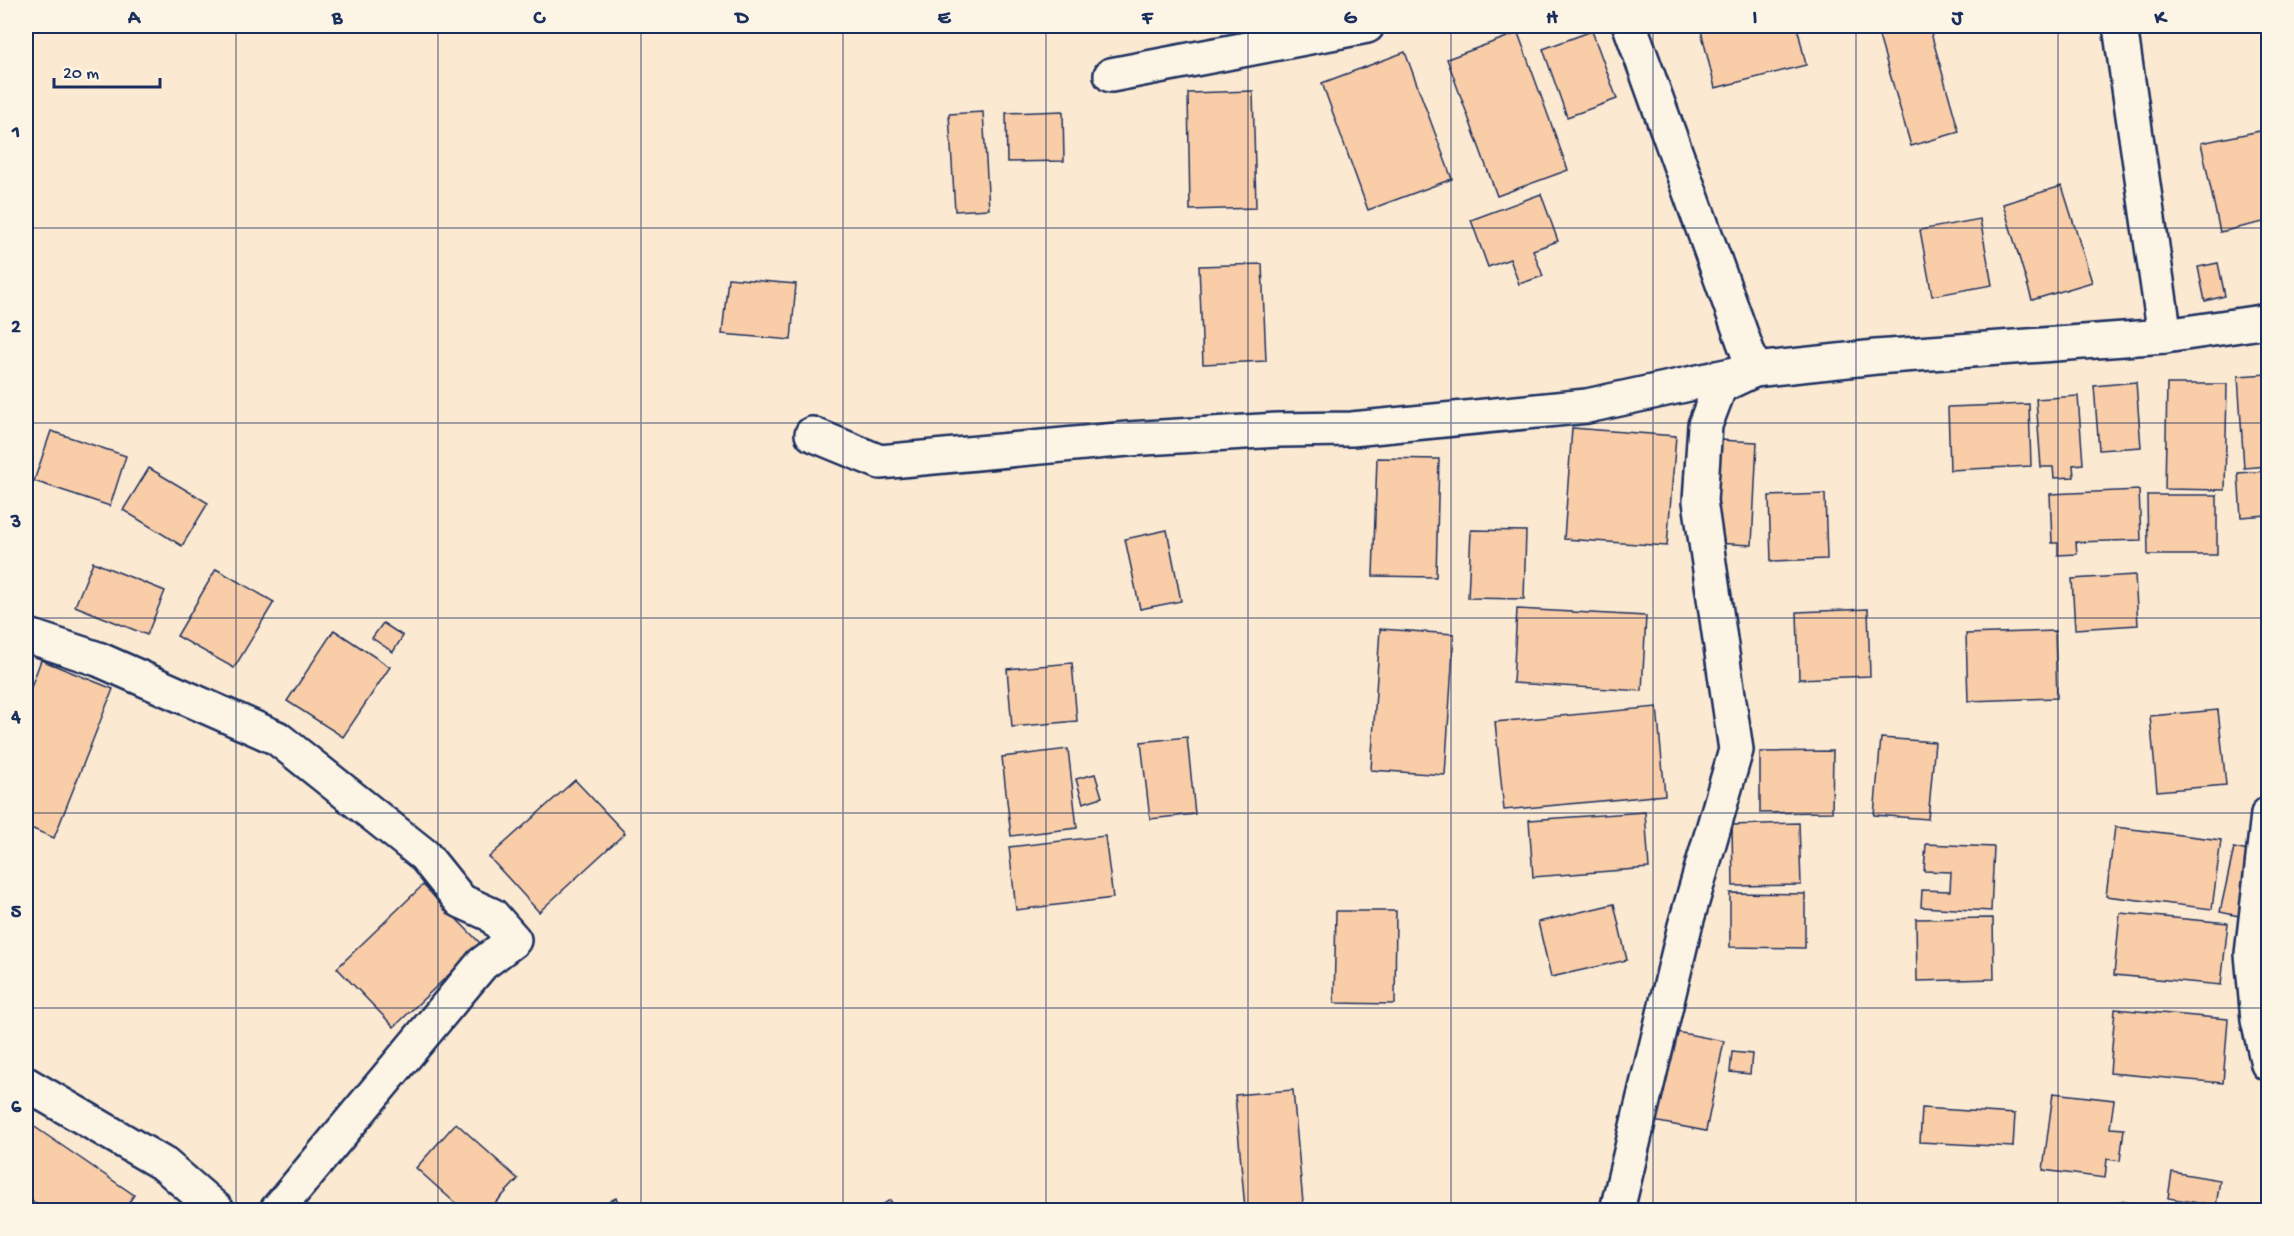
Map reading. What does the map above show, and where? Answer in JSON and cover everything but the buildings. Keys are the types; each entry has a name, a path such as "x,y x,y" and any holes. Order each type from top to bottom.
{"street":[{"path":"1111,75 1367,26"},
{"path":"1630,26 1754,370"},
{"path":"2120,26 2165,336"},
{"path":"812,434 880,462 1128,439 1278,430 1352,429 1587,406 1754,370 1876,357 2165,336 2268,321"},
{"path":"1617,1210 1685,926 1736,750 1700,501 1705,425 1720,386 1754,370"},
{"path":"26,635 98,659 278,738 424,855 461,900 492,915 514,940 482,964 277,1210"},
{"path":"2268,814 2252,954 2258,1020 2268,1064"},
{"path":"26,1084 165,1165 217,1210"}]}
